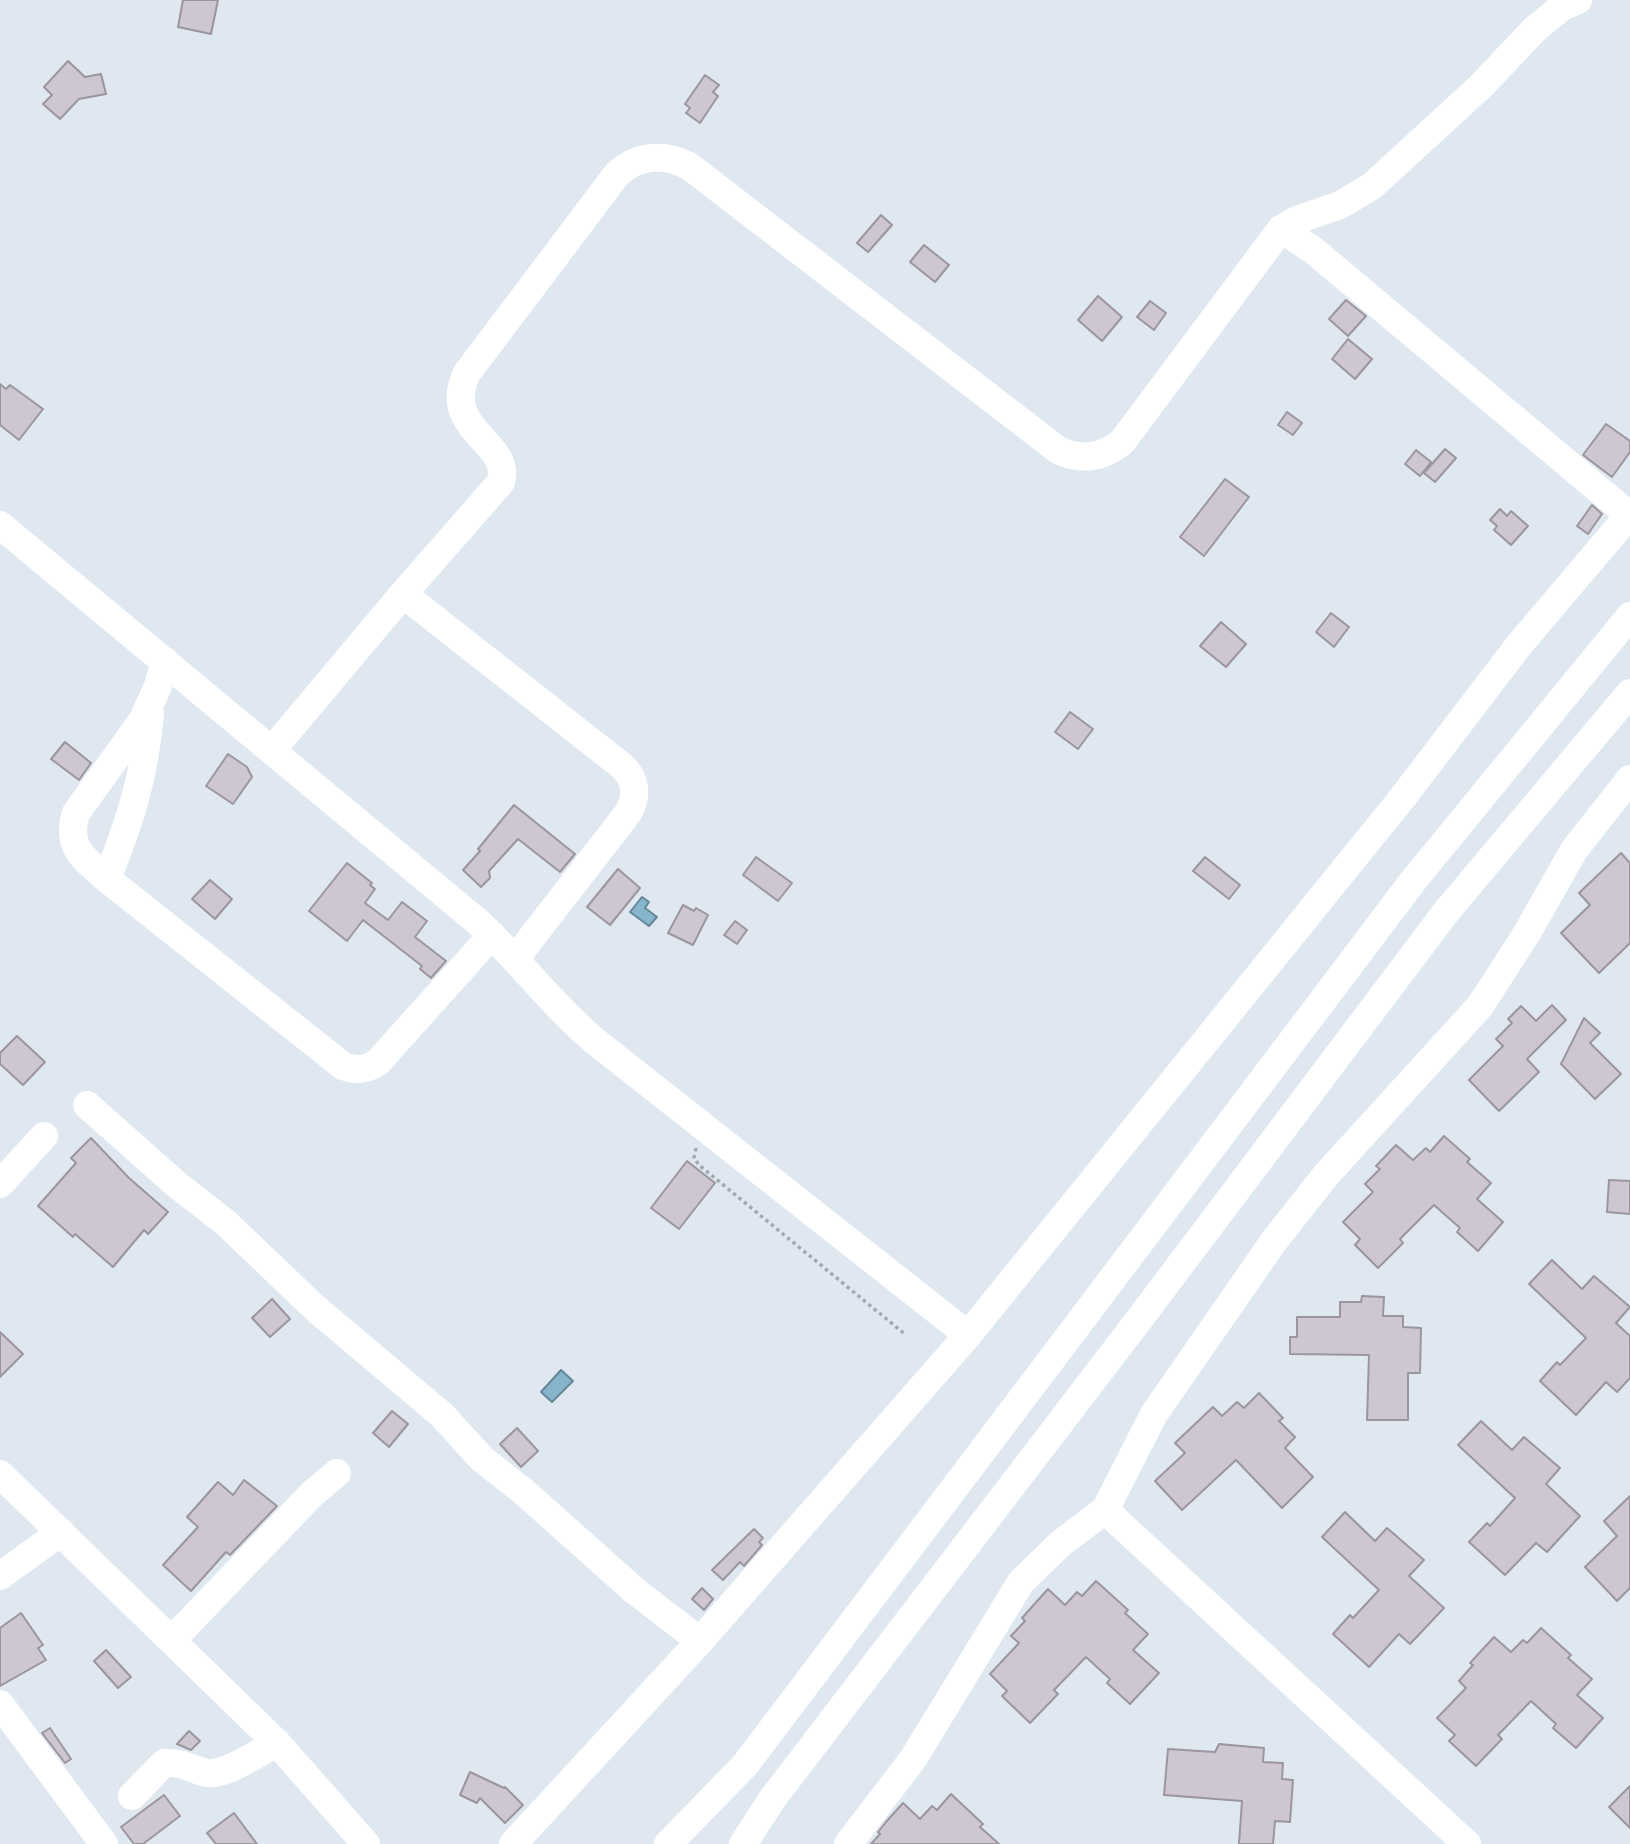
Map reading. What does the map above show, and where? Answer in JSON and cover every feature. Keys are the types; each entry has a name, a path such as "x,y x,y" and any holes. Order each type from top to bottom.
{"street":[{"path":"272,750 501,482 501,464 465,417 461,406 462,383 617,174 634,162 644,158 667,158 689,166 1058,450 1076,457 1095,457 1114,449 1122,442 1281,229 1297,220 1340,205 1372,186 1481,86 1535,29 1562,7 1578,0"},
{"path":"513,1844 699,1641 968,1335 1403,797 1518,645 1630,514 1313,250 1281,229"},
{"path":"0,525 492,935 576,1025 968,1335"},
{"path":"403,594 622,766 634,785 634,800 628,813 515,959"},
{"path":"668,1844 745,1765 1413,881 1630,616"},
{"path":"165,660 150,704 131,737 76,813 74,840 77,849 107,879 343,1066 355,1069 367,1068 378,1062 492,935"},
{"path":"743,1844 773,1798 1446,912 1630,693"},
{"path":"107,879 138,794 147,744 150,704"},
{"path":"848,1844 913,1759 1021,1582 1060,1544 1105,1510 1154,1414 1275,1241 1326,1175 1480,1006 1527,933 1574,850 1630,779"},
{"path":"87,1105 176,1184 226,1223 315,1308 442,1415 482,1459 524,1492 635,1591 699,1641"},
{"path":"0,1184 44,1136"},
{"path":"172,1640 312,1494 337,1473"},
{"path":"0,1474 277,1743 366,1844"},
{"path":"1105,1510 1467,1844"},
{"path":"0,1576 61,1531"},
{"path":"0,1704 104,1844"},
{"path":"132,1796 164,1763 179,1762 207,1773 219,1773 277,1743"}],"path":[{"path":"708,1132 694,1149 696,1162 906,1335"}],"water":[{"path":"642,897 649,902 645,908 657,917 649,926 630,912"},
{"path":"561,1370 573,1381 552,1402 541,1392"}],"building":[{"path":"183,0 218,0 211,34 178,27"},
{"path":"68,61 85,77 101,74 106,94 79,99 60,119 43,104 52,95 44,87"},
{"path":"705,75 719,85 713,92 718,96 700,123 686,113 690,108 685,104"},
{"path":"881,215 892,225 868,252 857,243"},
{"path":"924,245 949,265 935,282 910,262"},
{"path":"1098,296 1122,317 1102,341 1078,320"},
{"path":"1346,300 1366,316 1348,336 1329,319"},
{"path":"1150,301 1166,313 1154,330 1137,317"},
{"path":"1348,339 1372,359 1355,379 1332,359"},
{"path":"0,384 6,389 10,385 43,409 19,440 0,425"},
{"path":"1287,412 1302,423 1293,435 1278,425"},
{"path":"1606,424 1630,441 1630,452 1612,477 1583,455"},
{"path":"1445,449 1456,458 1435,482 1424,473"},
{"path":"1416,450 1431,462 1420,476 1405,464"},
{"path":"1225,479 1249,497 1204,556 1180,537"},
{"path":"1592,505 1602,514 1588,534 1577,526"},
{"path":"1500,509 1507,516 1511,511 1528,526 1511,545 1494,530 1497,526 1490,520"},
{"path":"1331,613 1349,627 1334,647 1316,632"},
{"path":"1221,622 1246,644 1226,667 1200,646"},
{"path":"1070,712 1093,729 1078,749 1055,732"},
{"path":"65,742 91,763 79,780 51,759"},
{"path":"228,754 247,767 252,777 233,804 206,786"},
{"path":"514,805 575,854 560,872 518,839 489,871 490,878 481,887 463,870"},
{"path":"1621,853 1630,863 1630,943 1599,973 1561,933 1590,905 1579,893"},
{"path":"756,857 792,883 778,901 743,875"},
{"path":"1205,857 1240,885 1229,899 1193,871"},
{"path":"347,863 372,883 370,885 375,889 365,903 388,920 402,902 427,921 415,937 446,961 431,978 420,969 422,966 363,920 347,941 309,911"},
{"path":"618,869 640,888 610,925 587,907"},
{"path":"210,880 232,899 215,919 192,899"},
{"path":"683,905 708,915 693,945 668,933"},
{"path":"735,921 747,930 737,944 724,935"},
{"path":"1552,1005 1566,1020 1527,1059 1539,1072 1499,1111 1469,1080 1503,1046 1496,1039 1512,1023 1508,1019 1521,1006 1536,1021"},
{"path":"1584,1018 1600,1033 1590,1043 1621,1074 1595,1099 1561,1064"},
{"path":"17,1036 45,1062 23,1085 0,1064 0,1053"},
{"path":"1444,1136 1470,1159 1467,1162 1491,1183 1477,1199 1503,1222 1478,1251 1457,1232 1460,1228 1434,1205 1400,1239 1403,1243 1378,1268 1355,1245 1360,1239 1343,1222 1373,1192 1365,1184 1380,1169 1376,1166 1396,1145 1413,1160 1426,1148 1430,1152"},
{"path":"91,1138 129,1178 168,1212 148,1234 144,1230 113,1267 38,1206 76,1163 71,1158"},
{"path":"687,1161 715,1183 679,1229 651,1208"},
{"path":"1609,1180 1630,1181 1630,1214 1607,1212"},
{"path":"1552,1260 1582,1289 1594,1276 1630,1307 1616,1323 1630,1336 1630,1378 1617,1392 1606,1382 1576,1415 1540,1381 1557,1362 1560,1365 1586,1338 1529,1284"},
{"path":"1362,1296 1384,1297 1383,1316 1403,1316 1403,1327 1421,1328 1420,1373 1408,1373 1408,1420 1367,1420 1369,1355 1290,1354 1290,1337 1297,1337 1297,1317 1340,1317 1340,1302 1361,1302"},
{"path":"272,1299 290,1319 270,1337 252,1318"},
{"path":"0,1332 23,1354 0,1377"},
{"path":"1259,1393 1283,1418 1279,1421 1295,1437 1285,1448 1313,1477 1282,1508 1236,1460 1182,1510 1155,1481 1185,1453 1175,1443 1213,1407 1222,1416 1237,1402 1244,1408"},
{"path":"392,1411 408,1424 389,1447 373,1433"},
{"path":"1481,1421 1512,1450 1524,1437 1560,1468 1546,1484 1580,1516 1547,1552 1536,1543 1505,1575 1469,1542 1487,1523 1490,1526 1515,1498 1458,1445"},
{"path":"517,1428 538,1451 521,1467 500,1444"},
{"path":"244,1480 277,1506 230,1555 226,1552 191,1591 163,1565 198,1527 187,1517 218,1482 233,1495"},
{"path":"1630,1496 1630,1588 1617,1601 1585,1567 1617,1536 1604,1521"},
{"path":"1345,1512 1375,1541 1387,1528 1424,1560 1409,1576 1444,1608 1410,1644 1399,1634 1369,1667 1333,1634 1350,1615 1353,1618 1379,1590 1322,1537"},
{"path":"754,1529 763,1538 759,1542 762,1545 744,1566 740,1562 723,1580 712,1570"},
{"path":"1096,1581 1128,1610 1125,1613 1148,1634 1133,1650 1159,1673 1130,1704 1107,1683 1110,1679 1086,1657 1054,1690 1058,1694 1030,1723 1002,1696 1007,1691 990,1674 1019,1643 1011,1636 1025,1621 1022,1618 1048,1589 1065,1605 1077,1592 1082,1596"},
{"path":"702,1588 713,1599 704,1610 692,1599"},
{"path":"21,1613 43,1645 38,1648 46,1660 0,1686 0,1628"},
{"path":"1541,1628 1571,1655 1568,1658 1592,1679 1577,1695 1603,1718 1576,1748 1553,1728 1556,1724 1531,1701 1498,1735 1502,1739 1476,1766 1449,1741 1455,1735 1437,1718 1466,1688 1459,1681 1473,1665 1470,1663 1494,1637 1511,1652 1523,1640 1527,1643"},
{"path":"106,1650 131,1677 118,1688 94,1661"},
{"path":"50,1728 71,1759 65,1763 42,1733"},
{"path":"189,1731 200,1741 191,1750 177,1744"},
{"path":"1219,1744 1264,1748 1263,1762 1283,1763 1282,1779 1293,1780 1290,1822 1275,1821 1273,1844 1239,1844 1242,1801 1164,1795 1168,1749 1215,1752"},
{"path":"470,1772 505,1787 523,1805 505,1823 480,1798 477,1803 460,1795"},
{"path":"1630,1786 1630,1828 1609,1807"},
{"path":"951,1794 983,1824 980,1827 999,1844 871,1844 903,1803 920,1819 932,1806 937,1810"},
{"path":"164,1795 180,1816 143,1844 134,1844 121,1827"},
{"path":"234,1813 257,1844 216,1844 207,1833"}]}
